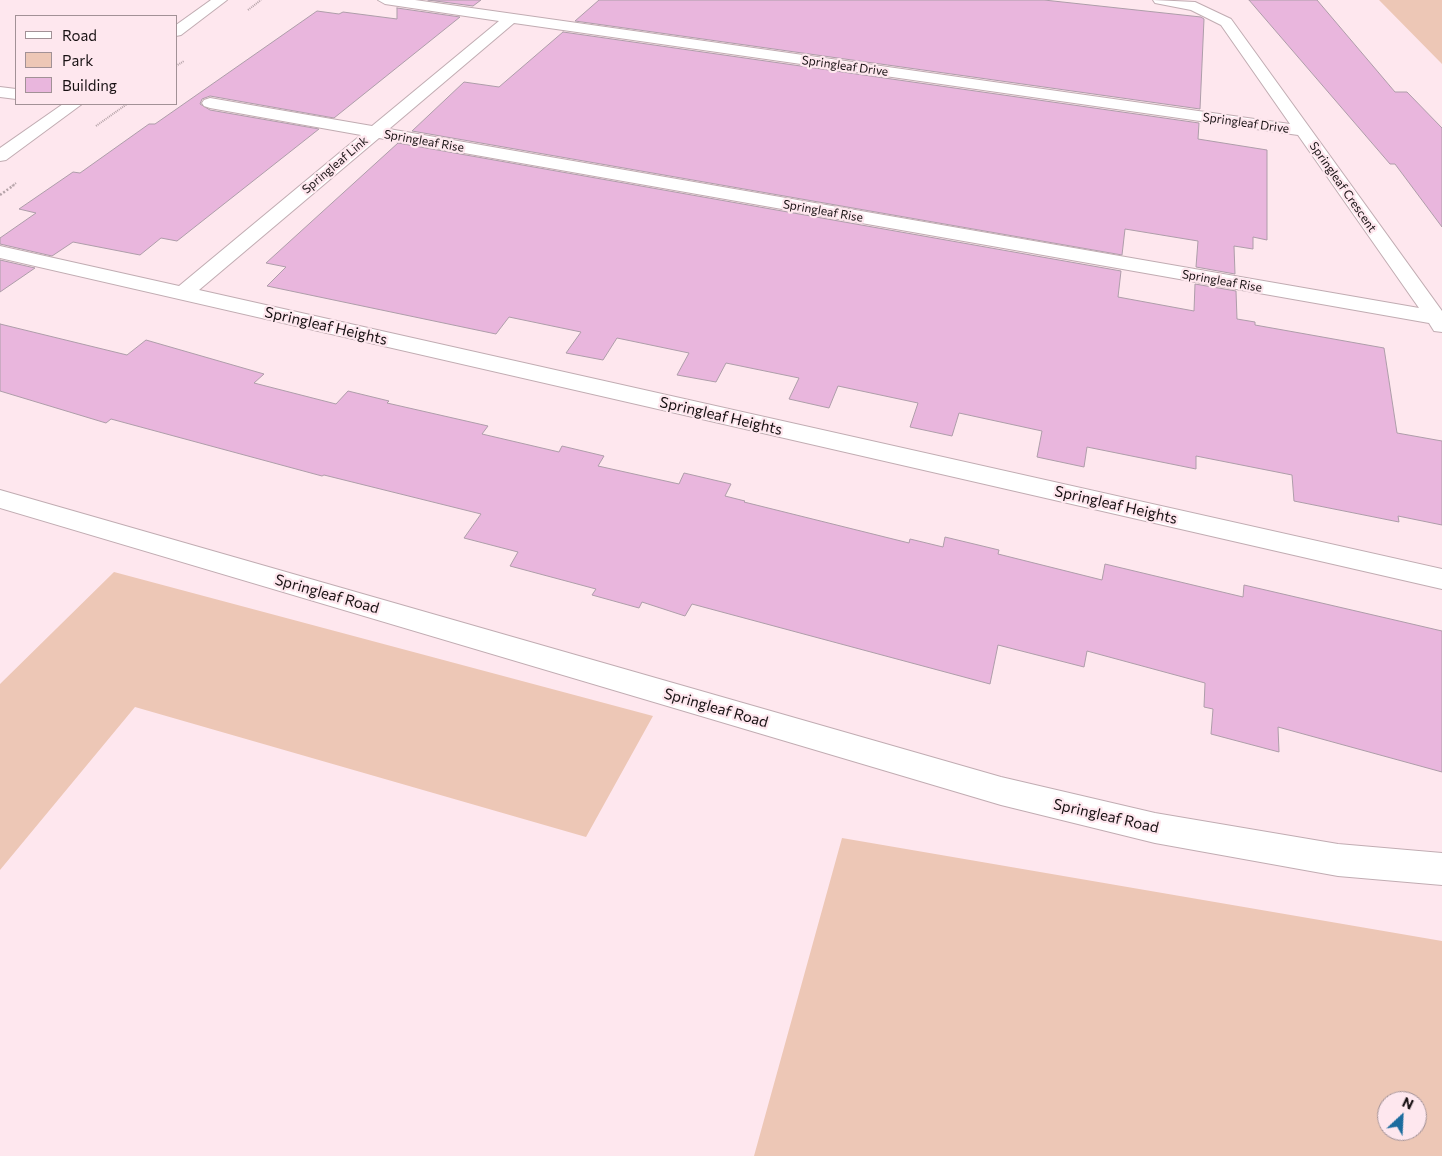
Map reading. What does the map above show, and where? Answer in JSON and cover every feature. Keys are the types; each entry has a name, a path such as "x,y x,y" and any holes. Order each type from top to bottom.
{"street":[{"path":"178,31 220,0"},
{"name":"Springleaf Drive","path":"385,0 1304,131"},
{"name":"Springleaf Crescent","path":"1169,1 1195,6 1226,22 1439,322"},
{"name":"Springleaf Link","path":"182,294 512,18"},
{"path":"0,92 15,94"},
{"name":"Springleaf Rise","path":"210,103 1439,322"},
{"path":"0,156 73,105"},
{"name":"Springleaf Heights","path":"0,252 1442,578"},
{"name":"Springleaf Road","path":"0,499 1001,791 1155,828 1338,860 1442,869"}],"green space":[{"path":"1379,0 1442,0 1442,64"},
{"path":"114,572 653,716 586,837 135,707 0,870 0,684"},
{"path":"842,838 1442,941 1442,1156 754,1156"}],"building":[{"path":"428,0 481,0 473,6"},
{"path":"599,0 1044,0 1201,17 1204,19 1200,109 575,21"},
{"path":"1249,0 1317,0 1395,92 1407,92 1442,128 1442,227 1395,164 1390,164"},
{"path":"397,8 460,17 334,118 210,96 202,99 200,104 210,110 319,129 177,241 161,238 140,255 73,242 52,256 0,244 0,238 36,213 19,209 73,172 80,173 149,124 155,124 317,11 339,14 343,12 397,19"},
{"path":"563,32 1199,123 1198,139 1267,150 1267,240 1253,237 1253,249 1234,246 1235,274 1196,267 1198,241 1125,229 1122,255 412,131 464,82 499,87"},
{"path":"398,143 1121,271 1118,297 1194,311 1195,284 1236,291 1237,319 1255,322 1255,325 1384,348 1397,433 1442,441 1442,525 1398,516 1399,522 1294,501 1292,475 1196,456 1196,469 1087,447 1084,467 1037,457 1042,431 959,413 952,436 910,427 918,403 838,386 829,408 789,399 799,378 726,363 716,382 677,375 689,353 617,338 603,360 566,353 581,332 509,317 496,334 267,286 286,267 266,263"},
{"path":"0,260 35,268 0,292"},
{"path":"0,324 127,355 146,340 264,374 254,383 336,404 348,391 389,401 387,403 488,426 482,434 559,452 562,446 604,456 598,466 679,484 684,473 731,484 725,496 909,543 910,539 943,547 945,537 999,550 998,554 1102,580 1105,564 1243,597 1244,585 1442,631 1442,772 1278,727 1279,752 1211,734 1213,709 1204,707 1205,683 1087,651 1084,667 998,645 990,684 692,604 685,616 642,602 639,608 592,595 596,589 510,566 518,552 464,538 481,514 322,476 111,419 106,423 0,391"}]}
